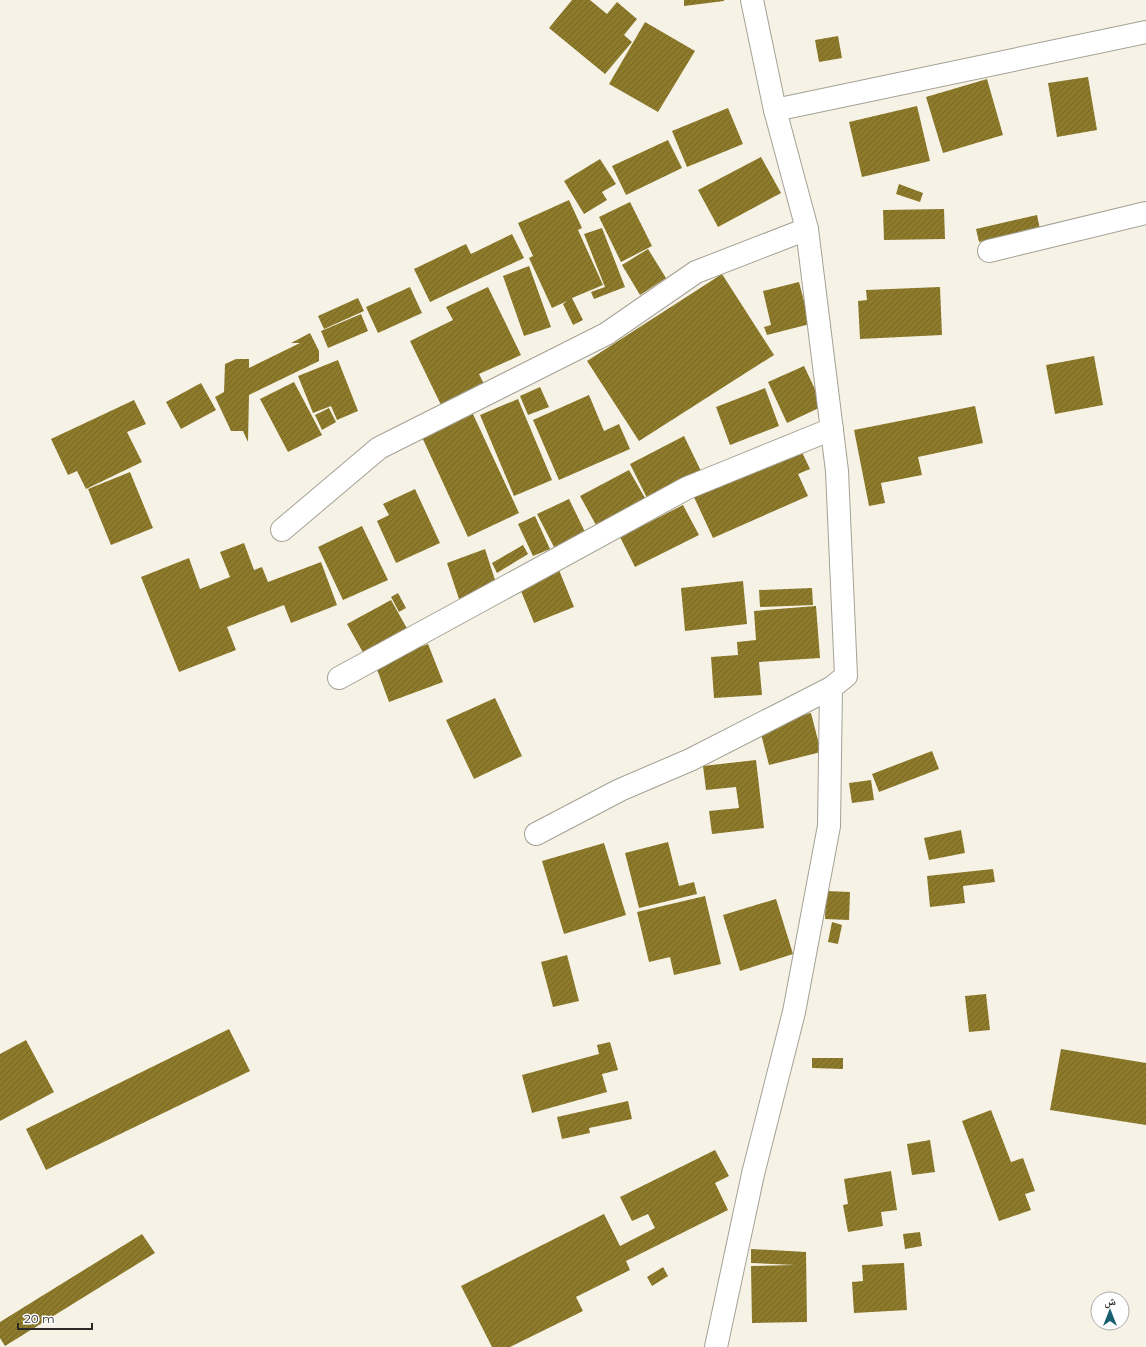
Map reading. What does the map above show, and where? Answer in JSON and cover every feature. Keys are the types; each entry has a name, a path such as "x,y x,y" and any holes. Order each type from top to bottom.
{"street":[{"path":"536,834 620,790 690,760 831,688 846,676 837,470 807,229 775,110 752,0"},
{"path":"775,110 1146,32"},
{"path":"989,251 1146,213"},
{"path":"282,530 380,448 606,334 696,272 807,229"},
{"path":"339,678 687,488 832,429"},
{"path":"716,1347 753,1174 794,1012 829,826 831,688"}],"building":[{"path":"572,0 590,0 607,14 617,2 637,19 624,35 632,42 605,74 549,28"},
{"path":"684,0 724,0 724,1 684,6"},
{"path":"645,22 695,51 658,112 609,84"},
{"path":"838,36 842,58 819,62 815,40"},
{"path":"1088,77 1097,130 1057,137 1048,83"},
{"path":"987,79 1003,135 943,153 926,97"},
{"path":"917,106 930,161 862,177 849,122"},
{"path":"728,108 743,144 687,167 672,131"},
{"path":"668,140 682,168 626,195 612,166"},
{"path":"761,157 781,193 718,227 698,190"},
{"path":"600,159 616,184 602,192 607,200 584,214 564,181"},
{"path":"899,184 923,193 920,202 896,194"},
{"path":"569,200 582,228 578,230 603,285 572,298 583,320 573,325 563,304 567,301 552,308 529,258 533,256 518,223"},
{"path":"630,202 652,246 621,262 599,217"},
{"path":"944,209 945,239 884,240 883,210"},
{"path":"1037,215 1040,229 979,242 976,229"},
{"path":"602,228 625,287 594,299 591,292 605,287 584,234"},
{"path":"512,234 524,258 430,302 414,269 466,244 471,254"},
{"path":"648,249 666,278 640,295 622,265"},
{"path":"529,266 551,327 524,336 503,276"},
{"path":"722,274 774,355 639,441 587,361"},
{"path":"799,282 810,324 767,335 764,327 771,325 763,291"},
{"path":"410,287 422,313 378,333 366,307"},
{"path":"488,287 521,355 479,374 485,386 442,407 410,341 453,320 446,307"},
{"path":"940,287 942,335 860,339 858,301 867,300 866,290"},
{"path":"358,298 364,311 324,329 318,316"},
{"path":"361,314 368,331 328,348 321,331"},
{"path":"310,333 319,351 319,361 249,395 248,442 243,431 231,431 215,397 224,392 225,364 236,359 249,359 249,368 300,343 291,343"},
{"path":"1094,356 1103,405 1055,414 1046,365"},
{"path":"338,360 358,411 337,420 331,406 313,413 298,376"},
{"path":"804,366 823,406 787,423 768,382"},
{"path":"294,382 322,435 288,452 260,399"},
{"path":"201,383 216,410 181,429 166,402"},
{"path":"540,387 549,407 528,415 520,396"},
{"path":"765,388 779,426 730,445 716,407"},
{"path":"589,395 604,431 619,424 630,449 559,480 533,420"},
{"path":"518,399 552,480 514,496 480,415"},
{"path":"134,400 146,424 127,432 142,462 86,489 77,471 68,475 51,439"},
{"path":"975,406 983,443 918,457 922,475 881,483 885,503 869,506 854,430"},
{"path":"329,408 336,422 322,430 315,415"},
{"path":"472,412 519,513 468,537 421,435"},
{"path":"684,436 701,471 647,498 630,464"},
{"path":"800,448 810,469 798,474 808,496 713,538 693,495"},
{"path":"629,470 645,498 596,525 580,496"},
{"path":"130,472 153,528 111,545 88,489"},
{"path":"415,489 440,543 396,563 377,521 389,515 383,504"},
{"path":"569,499 586,534 555,549 537,514"},
{"path":"683,505 699,535 635,567 620,537"},
{"path":"535,516 550,549 533,556 518,524"},
{"path":"362,526 388,580 343,600 318,547"},
{"path":"244,543 254,570 262,567 268,582 321,562 337,605 291,623 284,605 227,627 236,650 179,672 141,577 189,558 200,589 230,577 220,552"},
{"path":"523,545 528,554 497,573 492,563"},
{"path":"485,549 497,586 459,599 447,563"},
{"path":"559,570 574,607 534,623 519,586"},
{"path":"743,581 747,624 685,631 681,588"},
{"path":"812,588 813,605 760,607 759,590"},
{"path":"398,593 406,608 399,612 391,597"},
{"path":"391,600 409,632 365,656 347,624"},
{"path":"816,606 820,658 759,662 762,695 714,698 711,657 738,655 737,642 756,640 754,611"},
{"path":"428,644 443,682 389,702 375,664"},
{"path":"495,698 522,756 474,779 446,720"},
{"path":"811,713 821,752 769,765 759,726"},
{"path":"932,751 939,769 879,792 872,774"},
{"path":"756,760 764,828 712,834 709,811 739,808 736,787 706,790 703,766"},
{"path":"871,780 874,800 852,803 849,783"},
{"path":"961,830 965,853 929,860 924,838"},
{"path":"668,842 679,886 694,882 697,894 639,908 625,853"},
{"path":"604,843 626,915 564,934 542,861"},
{"path":"993,869 995,882 963,886 965,903 930,907 927,876"},
{"path":"826,891 850,892 849,920 825,919"},
{"path":"705,896 721,964 674,975 670,957 649,962 637,912"},
{"path":"776,899 793,954 740,971 723,915"},
{"path":"832,922 842,925 838,944 828,942"},
{"path":"567,955 579,1001 553,1007 541,962"},
{"path":"986,994 990,1030 969,1032 965,996"},
{"path":"229,1029 250,1071 46,1170 26,1129"},
{"path":"26,1040 54,1092 0,1121 0,1054"},
{"path":"610,1042 618,1070 602,1074 607,1092 532,1113 522,1075 599,1054 597,1045"},
{"path":"1061,1049 1146,1063 1146,1125 1050,1110"},
{"path":"812,1058 843,1058 843,1069 812,1068"},
{"path":"628,1101 632,1119 589,1128 590,1133 562,1139 557,1117"},
{"path":"991,1110 1011,1162 1023,1158 1035,1191 1025,1194 1031,1210 999,1221 962,1121"},
{"path":"930,1140 935,1172 912,1175 907,1144"},
{"path":"715,1150 729,1176 715,1183 728,1210 626,1261 630,1270 576,1297 583,1311 510,1347 492,1347 461,1286 604,1214 620,1246 655,1228 648,1214 632,1221 620,1197"},
{"path":"891,1171 897,1210 881,1212 883,1226 848,1232 843,1205 848,1204 844,1179"},
{"path":"920,1232 922,1246 905,1249 903,1234"},
{"path":"142,1234 155,1253 5,1346 0,1338 0,1322"},
{"path":"751,1249 806,1252 807,1322 752,1323 751,1266 795,1265 751,1263"},
{"path":"904,1263 907,1310 854,1313 852,1282 863,1281 862,1265"},
{"path":"663,1267 668,1276 652,1286 647,1277"}]}
